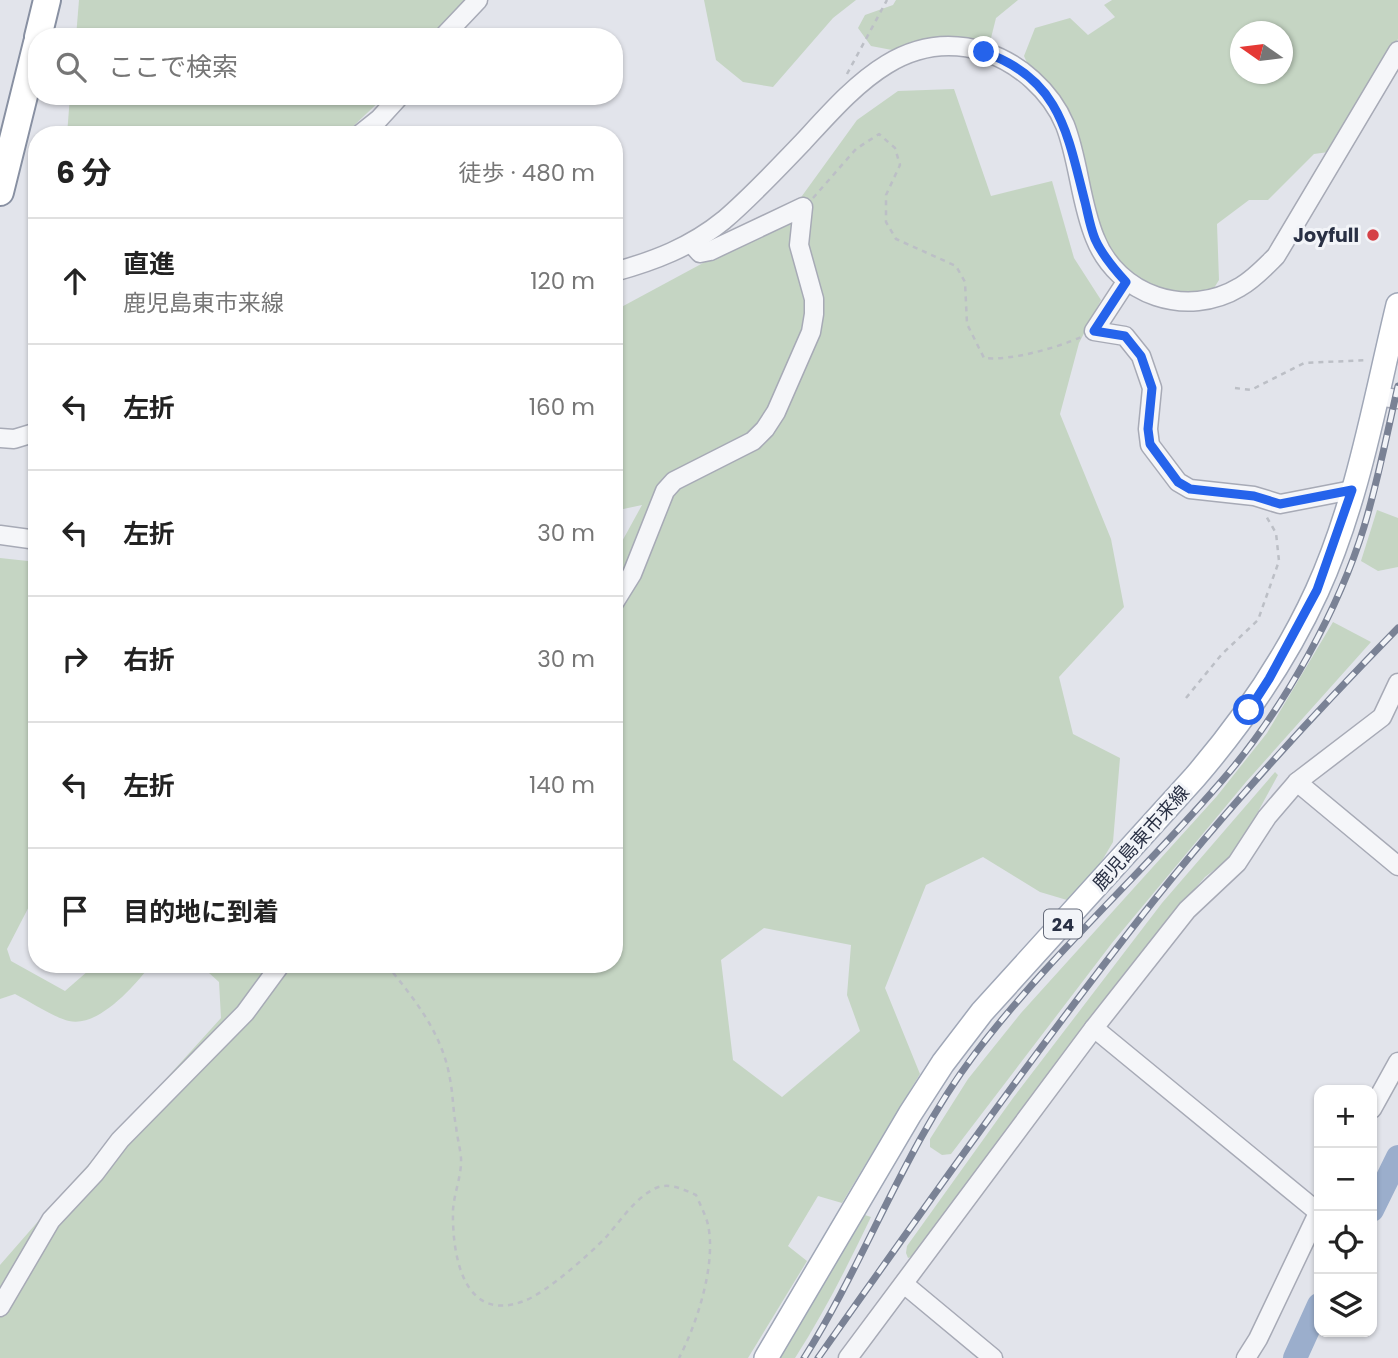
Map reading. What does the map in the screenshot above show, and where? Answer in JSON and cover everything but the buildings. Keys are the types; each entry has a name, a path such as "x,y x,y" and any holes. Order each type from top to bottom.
{"highway":[{"path":"40,28 47,0"},
{"path":"0,192 28,79"}],"main road":[{"name":"鹿児島東市来線","path":"766,1358 943,1063 982,1012 1195,778 1249,710 1275,669 1317,590 1388,398 1385,358 1398,305"}],"street":[{"path":"452,28 478,0"},
{"path":"623,269 659,258 691,243 722,222 759,189 858,83 894,59 930,47 957,46 999,57 1023,72 1044,92 1065,125 1095,238 1109,262 1126,282 1147,294 1185,302 1210,299 1240,288 1276,256 1398,51"},
{"path":"370,126 392,105"},
{"path":"691,243 700,253 710,251 803,207"},
{"path":"623,588 632,574 665,491 682,477 753,441 776,412 811,332 814,314 814,299 799,245 803,207"},
{"path":"1126,282 1094,331 1125,336 1141,356 1152,388 1148,429 1150,444 1178,482 1190,489 1254,496 1280,504 1352,490"},
{"path":"0,438 14,439 28,435"},
{"path":"0,535 28,539"},
{"path":"848,1358 1094,1028 1187,910 1237,863 1267,817 1297,782 1382,717 1391,703 1398,683"},
{"path":"1297,782 1398,866"},
{"path":"0,1307 51,1220 96,1173 120,1140 245,1013 274,973"},
{"path":"1094,1028 1318,1211"},
{"path":"1377,1100 1398,1062"},
{"path":"1246,1358 1314,1222"},
{"path":"904,1284 993,1358"}],"path":[{"path":"847,74 887,0"},
{"path":"803,207 856,149 879,134 895,148 900,165 886,195 886,222 896,239 956,265 965,282 967,324 984,358 998,359 1021,355 1071,342 1094,331"},
{"path":"1235,388 1251,390 1304,363 1385,358"},
{"path":"1186,698 1222,653 1258,620 1279,561 1276,533 1254,496"},
{"path":"393,973 419,1004 440,1044 450,1078 461,1160 453,1207 453,1232 464,1283 474,1296 489,1303 510,1306 532,1298 604,1238 635,1202 657,1188 671,1186 682,1189 696,1195 707,1222 709,1237 707,1275 699,1309 691,1333 678,1358"}],"green space":[{"path":"79,0 465,0 438,28 77,28"},
{"path":"704,0 856,0 833,18 773,87 743,82 716,60"},
{"path":"896,0 1018,0 996,18 990,42 958,37 926,40 892,50 871,46 858,28 865,15 893,5"},
{"path":"1112,0 1398,0 1398,39 1356,110 1336,151 1314,154 1268,200 1249,200 1217,224 1219,280 1214,288 1182,292 1156,287 1133,273 1111,250 1024,56 1035,28 1070,18 1088,35 1115,17 1104,5"},
{"path":"954,89 991,196 1052,181 1074,258 1101,300 1079,343 1060,414 1111,539 1124,607 1059,677 1073,734 1120,758 1113,842 1077,903 1040,892 983,857 926,885 885,988 920,1074 842,1203 818,1196 788,1246 807,1261 748,1358 0,1358 0,1265 221,1018 219,982 209,973 623,973 623,540 642,505 623,509 623,306 716,256 794,207 857,120 898,91","holes":["764,928 851,945 847,995 860,1031 782,1097 733,1060 721,960"]},
{"path":"69,105 376,105 353,126 68,126"},
{"path":"1377,510 1398,518 1398,567 1378,571 1361,561"},
{"path":"0,558 28,561 28,908 7,949 11,961 28,973 65,991 86,973 144,973 104,1012 80,1021 69,1021 15,994 0,999"},
{"path":"1333,622 1371,642 1246,782 1112,943 951,1154 942,1155 930,1147 930,1139 968,1079 1021,1013 1217,796 1267,733"},
{"path":"1275,772 1278,775 1235,854 1205,877 1163,926 916,1255 908,1258 907,1246 1013,1098 1162,903"},
{"path":"865,1215 871,1217 806,1341 795,1358 777,1358"}],"waterway":[{"path":"1377,1200 1398,1157"},
{"path":"1295,1358 1314,1316"}],"railway":[{"path":"804,1358 927,1128 974,1055 1035,981 1167,842 1231,770 1290,686 1325,623 1353,558 1374,492 1398,386"},
{"path":"818,1358 1019,1078 1144,913 1204,839 1267,768 1398,628"}],"place":[{"name":"Joyfull","path":"1373,235"}],"route":[{"path":"984,52 1015,66 1030,78 1044,92 1065,125 1095,238 1109,262 1126,282 1094,331 1125,336 1141,356 1152,388 1148,429 1150,444 1178,482 1190,489 1254,496 1280,504 1352,490 1317,590 1297,630 1249,710"}]}
